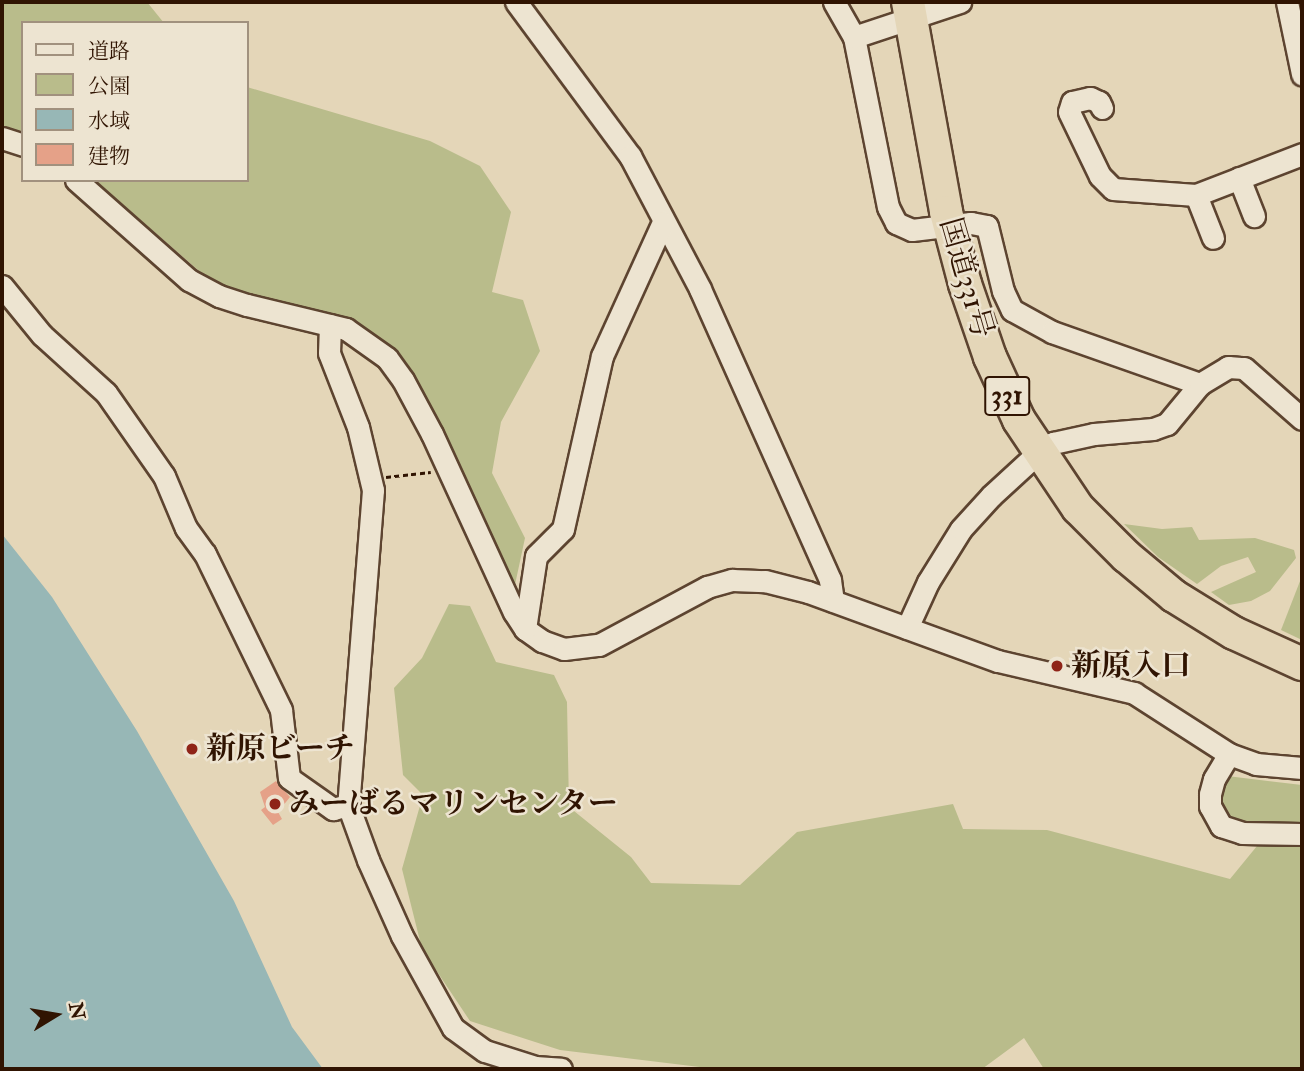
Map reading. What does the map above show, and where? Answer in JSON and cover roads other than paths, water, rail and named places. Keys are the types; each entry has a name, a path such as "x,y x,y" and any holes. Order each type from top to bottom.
{"highway":[{"name":"国道331号","path":"909,10 950,227 965,284 990,357 1019,420 1078,508 1126,556 1174,596 1234,633 1302,664"}],"street":[{"path":"516,2 607,121 630,156 700,289 830,580 834,601"},
{"path":"834,2 854,37 891,215 903,229 950,227 971,223 987,226 1003,291 1012,310 1052,332 1200,383"},
{"path":"854,37 909,10 960,2"},
{"path":"1287,2 1302,74"},
{"path":"1102,108 1099,102 1090,98 1072,102 1069,112 1100,176 1113,189 1195,195 1302,154"},
{"path":"2,138 21,144"},
{"path":"1239,178 1254,216"},
{"path":"78,182 189,280 238,302 346,329 387,358 403,380 432,434 503,589 525,629 542,640 564,649 599,646 694,593 732,580 765,581 834,601 998,661 1134,694 1229,754 1256,764 1302,768"},
{"path":"1195,195 1213,239"},
{"path":"525,629 536,556 563,529 602,356 663,222"},
{"path":"2,286 43,335 106,393 164,476 186,528 205,554 281,710 289,778 333,809 348,805"},
{"path":"330,325 329,353 358,427 371,479 373,511 348,805 368,860 402,936 453,1028 485,1051 535,1067 561,1069"},
{"path":"907,628 928,582 961,530 990,496 1039,452 1058,441 1153,429 1167,424 1200,383 1220,369 1244,368 1302,419"},
{"path":"1229,754 1214,779 1210,794 1210,806 1221,826 1242,833 1302,834"}],"water":[{"path":"2,534 52,597 137,731 234,901 292,1027 323,1069 2,1069"}],"place":[{"name":"新原入口","path":"1057,666"},
{"name":"新原ビーチ","path":"192,749"},
{"name":"みーばるマリンセンター","path":"275,804"}]}
